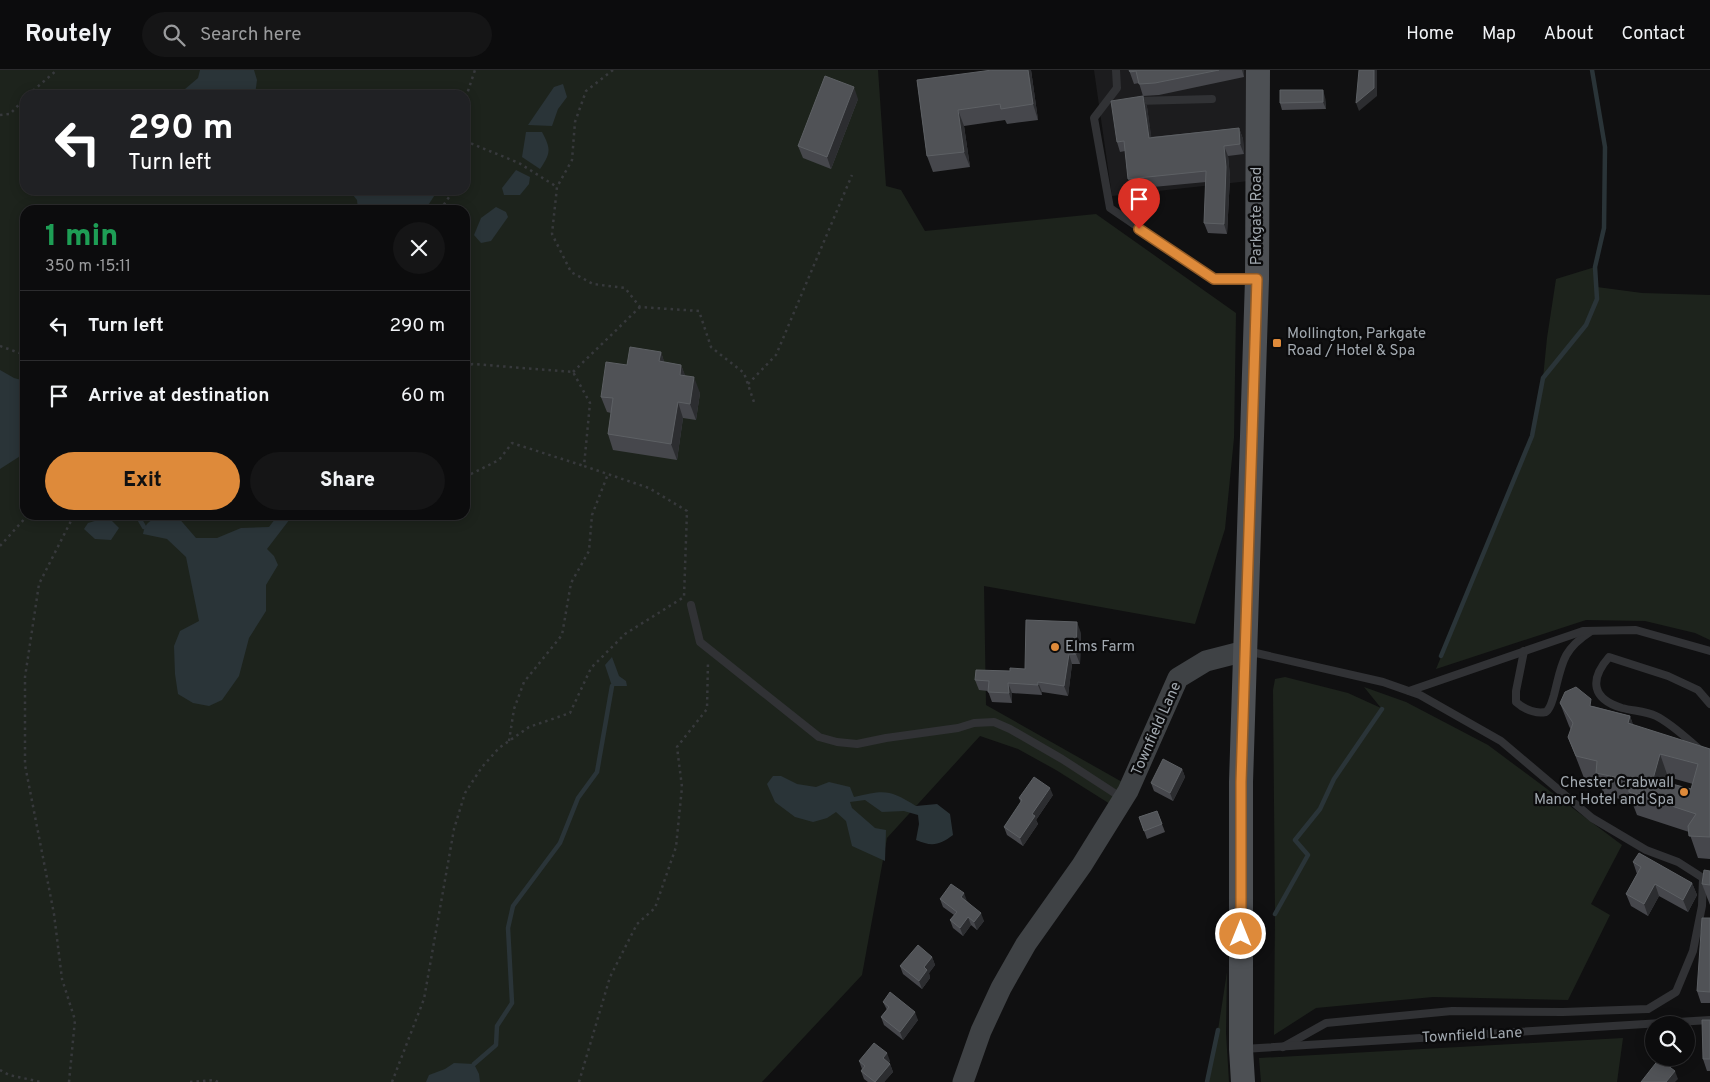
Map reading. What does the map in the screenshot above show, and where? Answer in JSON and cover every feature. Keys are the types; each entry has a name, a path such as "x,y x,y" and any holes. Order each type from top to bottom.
{"main road":[{"name":"Parkgate Road","path":"1243,1082 1241,1049 1241,792 1257,279 1258,70"}],"street":[{"name":"Townfield Lane","path":"963,1082 982,1031 1010,974 1026,944 1082,865 1124,799 1178,678 1206,660 1245,651"}],"lane":[{"path":"1116,70 1117,88 1094,118 1110,208 1214,279 1257,279"},
{"path":"1108,100 1125,102 1212,99"},
{"path":"690,605 700,642 819,737 837,742 857,744 958,728 974,723 994,722 1062,759 1124,799"},
{"path":"1409,691 1583,631 1636,630 1710,651"},
{"path":"1524,651 1516,690 1516,702 1526,709 1540,713 1546,712 1551,706 1562,663 1569,650 1576,641 1592,631"},
{"name":"Townfield Lane","path":"1245,651 1383,682 1420,695 1501,741 1592,818 1646,850 1678,862 1703,878 1702,906 1693,951 1676,992 1648,1009 1563,1012 1452,1011 1326,1023 1283,1047"},
{"path":"1710,704 1698,690 1668,676 1609,657 1601,666 1595,685 1598,694 1609,702 1622,708 1654,715 1705,754 1710,754"},
{"name":"Townfield Lane","path":"1241,1049 1707,1021"}],"path":[{"path":"34,90 57,70"},
{"path":"468,90 475,70"},
{"path":"613,70 586,91 575,122 572,160 557,187 552,234 571,272 593,284 625,288 640,307 699,311 711,347 744,373 755,405"},
{"path":"0,115 10,114 20,103"},
{"path":"470,143 519,163 557,187"},
{"path":"748,384 776,355 780,348 852,175"},
{"path":"470,365 573,372 640,307"},
{"path":"0,346 20,353"},
{"path":"573,372 590,403 584,466"},
{"path":"392,1082 424,999 454,829 465,794 482,767 499,748 529,727 570,712 591,668 625,634 684,597 687,511 649,488 512,443 499,460 470,474"},
{"path":"509,741 514,709 524,682 562,635 571,583 589,551 592,515 608,474"},
{"path":"0,546 23,520"},
{"path":"69,1082 75,1020 62,979 54,914 25,765 25,677 40,584 72,520"},
{"path":"579,1082 610,977 637,924 655,908 676,847 682,787 677,747 707,709 708,662 714,653"},
{"path":"0,1070 9,1075 41,1082"},
{"path":"190,1082 214,1080 218,1082"}],"shaded area":[{"path":"0,70 878,70 886,186 901,190 925,231 1096,214 1236,313 1234,438 1225,529 1195,624 984,586 986,705 1131,787 1118,809 1056,770 1018,749 980,736 887,838 862,975 762,1082 0,1082"},
{"path":"200,70 254,70 257,80 256,90 184,90 198,78"},
{"path":"1094,70 1250,70 1249,181 1112,196"},
{"path":"563,84 567,97 558,109 552,126 528,125 554,87"},
{"path":"526,132 542,132 547,143 548,155 540,169 522,157"},
{"path":"516,170 530,177 529,184 520,195 504,195 502,188"},
{"path":"353,195 435,195 428,205 358,205 357,200"},
{"path":"496,207 506,212 508,217 491,241 481,243 474,235 481,218"},
{"path":"1595,267 1597,287 1642,293 1710,295 1710,640 1695,633 1645,621 1586,620 1436,669 1532,436 1543,378 1556,279"},
{"path":"0,370 20,380 20,456 0,469"},
{"path":"98,520 111,520 119,528 111,540 95,539 84,529 88,523"},
{"path":"152,520 180,520 196,538 217,538 241,528 269,527 274,520 289,520 267,549 274,556 278,565 266,585 266,611 249,638 239,676 222,700 209,706 193,703 178,694 174,646 180,631 199,621 186,557 167,539 143,534"},
{"path":"612,657 619,676 626,681 627,686 612,686 605,665"},
{"path":"1285,677 1348,693 1381,708 1364,687 1406,702 1488,745 1622,845 1591,904 1610,915 1568,1000 1433,997 1316,1008 1274,1035 1273,690 1275,679"},
{"path":"773,776 781,776 797,784 816,787 829,782 850,787 854,797 886,792 899,796 916,806 937,804 950,814 953,835 936,844 922,842 916,840 919,824 918,815 904,811 882,812 865,800 850,802 852,808 875,828 886,830 885,861 852,846 846,821 836,812 827,818 813,822 795,817 775,802 767,784"},
{"path":"1227,972 1226,1033 1229,1082 1207,1082 1218,1030"},
{"path":"1623,1038 1617,1082 1261,1082 1259,1058"},
{"path":"454,1063 474,1064 479,1074 480,1082 426,1082 429,1075 445,1069"}],"building":[{"path":"992,70 1028,70 1033,104 1001,109 1000,104 958,110 964,152 927,156 917,80"},
{"path":"1129,70 1219,70 1155,83 1139,84 1136,71 1130,72"},
{"path":"1359,70 1374,70 1374,88 1356,103"},
{"path":"825,76 854,87 827,157 798,146"},
{"path":"1280,90 1323,90 1323,102 1280,103"},
{"path":"1143,96 1149,138 1239,128 1240,144 1224,146 1226,167 1224,224 1204,223 1206,171 1128,179 1124,141 1117,142 1111,101"},
{"path":"630,347 661,352 659,361 681,365 680,375 694,377 690,404 678,402 671,444 608,434 613,398 601,397 606,362 627,365"},
{"path":"1026,620 1077,622 1076,654 1069,654 1064,686 1038,682 1038,685 1008,683 1009,693 988,692 989,681 975,680 976,670 1010,671 1010,668 1025,669"},
{"path":"1576,687 1591,699 1590,706 1630,716 1628,723 1710,749 1710,837 1689,836 1688,826 1696,814 1629,792 1629,780 1596,773 1597,761 1576,756 1568,737 1573,723 1560,703 1565,692","holes":["1660,754 1698,764 1691,789 1653,779"]},
{"path":"1163,759 1182,769 1170,793 1151,783"},
{"path":"1034,777 1050,788 1032,814 1035,816 1020,838 1004,827 1022,800 1019,798"},
{"path":"1157,811 1162,824 1144,831 1139,817"},
{"path":"1639,853 1692,883 1683,900 1655,884 1644,904 1626,894 1641,867 1633,862"},
{"path":"1704,870 1710,871 1710,885 1702,884"},
{"path":"951,884 964,893 961,897 981,913 974,922 968,917 960,928 950,920 957,912 940,899"},
{"path":"1702,918 1710,918 1710,992 1697,991"},
{"path":"918,945 932,957 924,967 927,970 919,981 900,966"},
{"path":"890,992 915,1012 900,1032 881,1017 889,1007 883,1002"},
{"path":"1702,1020 1710,1020 1710,1059 1703,1059"},
{"path":"874,1043 887,1053 883,1058 890,1064 875,1082 861,1071 865,1066 859,1061"},
{"path":"1654,1066 1668,1066 1675,1071 1666,1082 1641,1082"}],"waterway":[{"path":"1441,656 1532,436 1543,378 1586,325 1597,299 1595,267 1604,228 1605,147 1592,70"},
{"path":"140,520 144,527"},
{"path":"474,1064 496,1045 497,1026 512,1003 508,928 513,906 560,843 578,798 597,772 612,686"},
{"path":"1275,914 1308,855 1295,840 1320,809 1334,779 1382,709"},
{"path":"1207,1082 1218,1030"}],"place":[{"name":"Mollington, Parkgate Road / Hotel & Spa","path":"1277,343"},
{"name":"Elms Farm","path":"1055,647"},
{"name":"Chester Crabwall Manor Hotel and Spa","path":"1684,792"}],"route":[{"path":"1139,229 1214,279 1257,279 1241,782 1241,934"}]}
